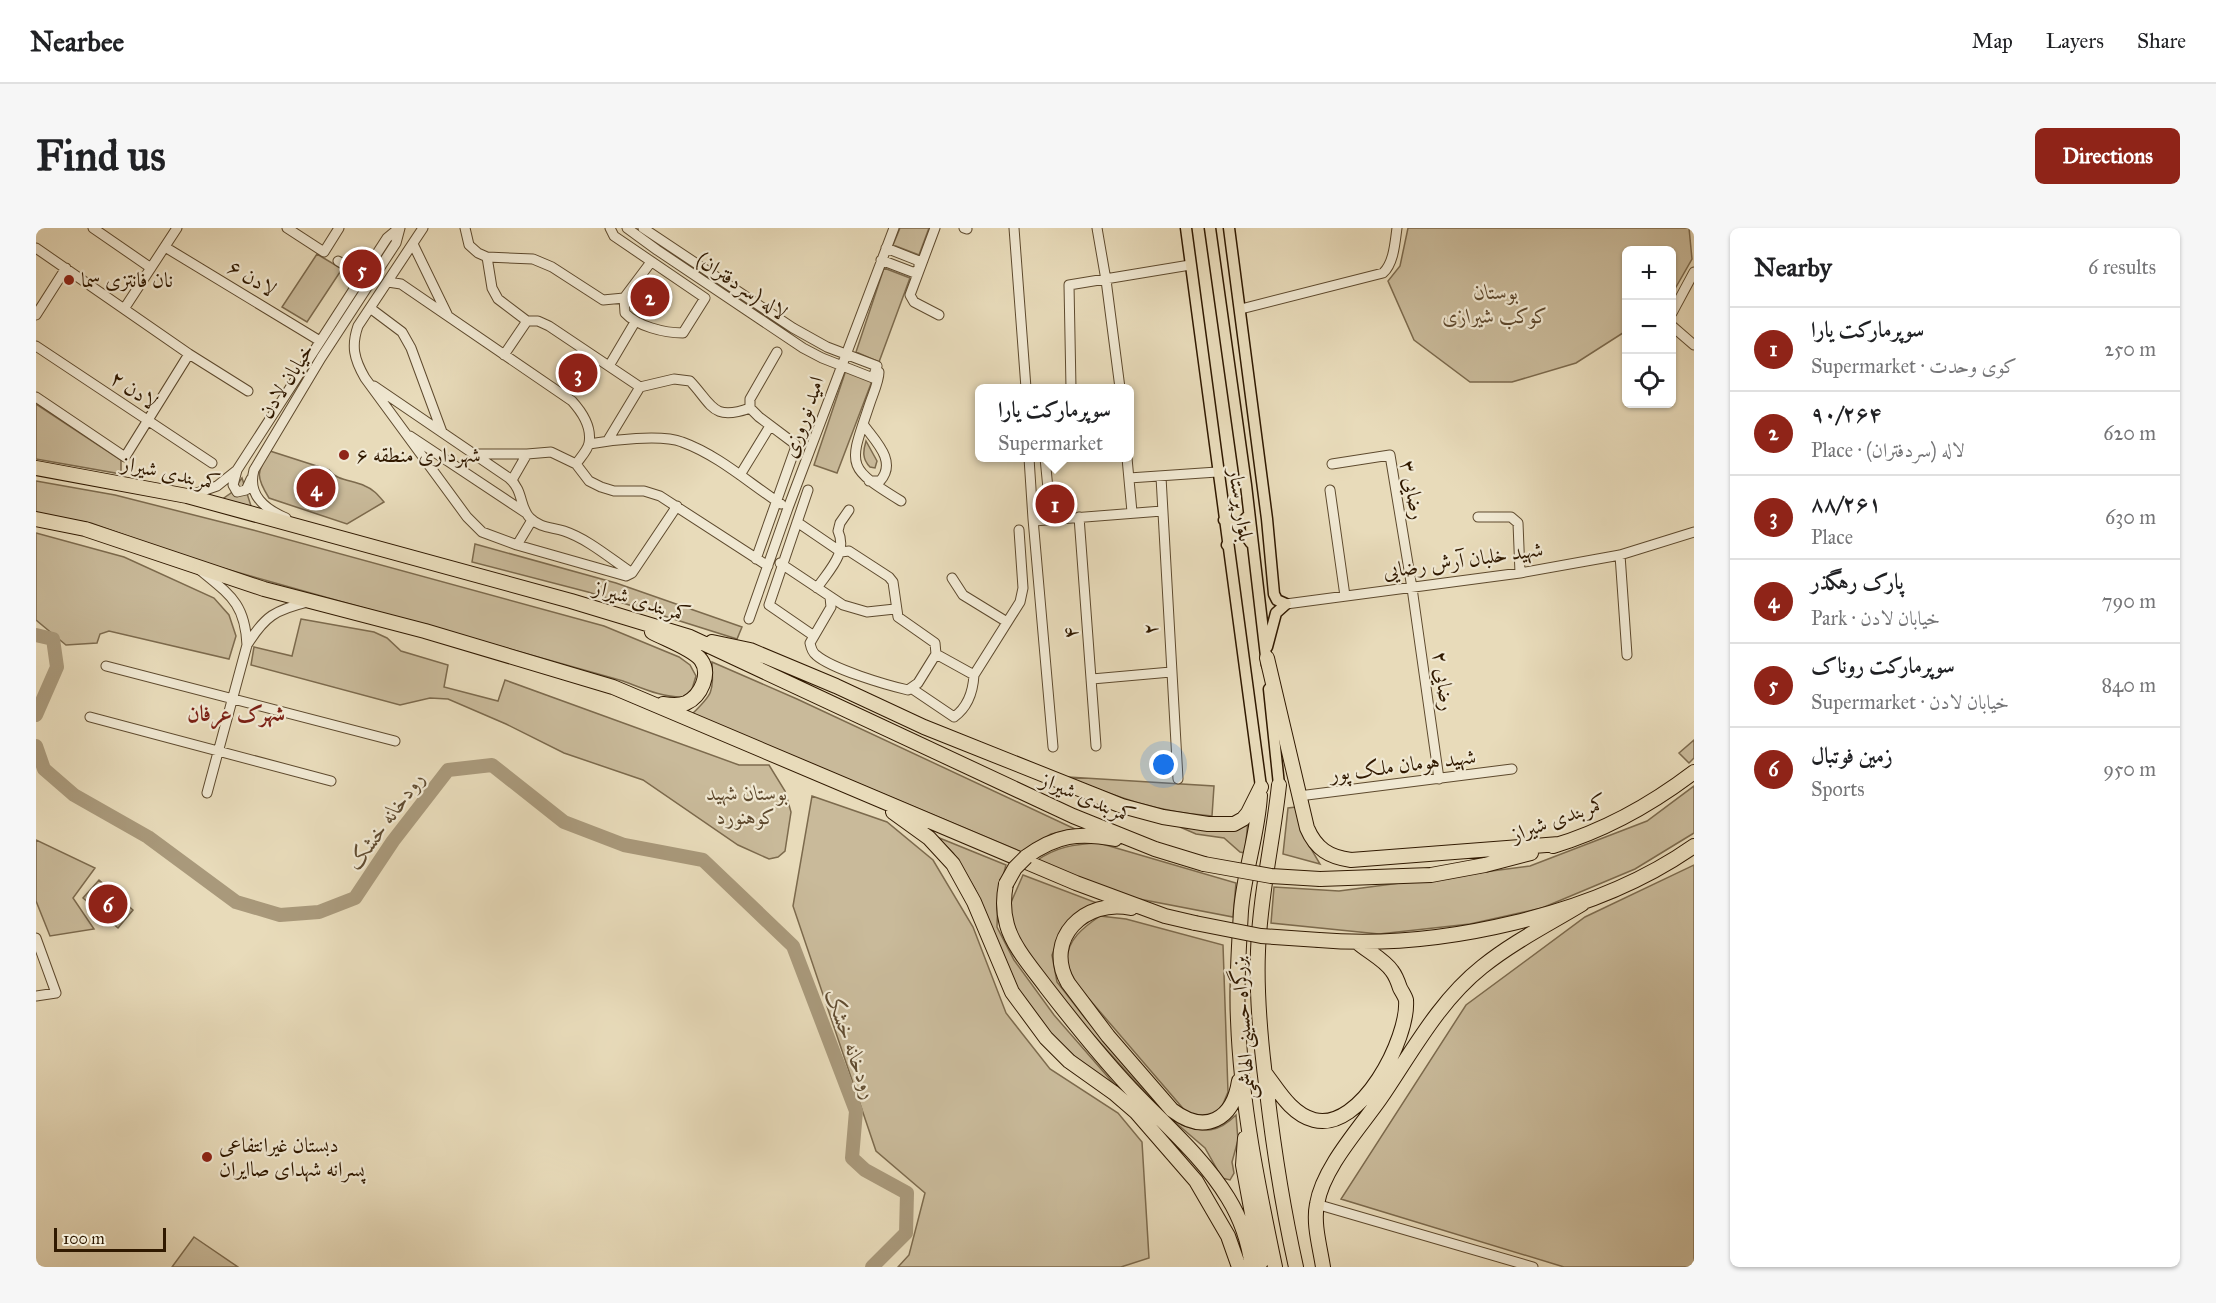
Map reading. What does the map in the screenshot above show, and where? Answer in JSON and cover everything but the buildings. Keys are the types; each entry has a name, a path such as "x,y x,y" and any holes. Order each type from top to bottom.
{"highway":[{"name":"کمربندی شیراز","path":"36,468 187,496 690,637 1072,816 1155,849 1204,864 1271,876 1320,879 1431,875 1485,866 1559,844 1624,816 1653,800 1694,772"},
{"path":"36,521 86,529 198,568 311,602 425,631 574,674 649,701 1042,870 1165,916"},
{"path":"610,613 693,653 700,659 706,671 702,687 686,703 673,705 649,701"},
{"path":"690,637 750,650 956,740 1122,806 1163,817 1208,824 1234,824 1248,813 1261,787"},
{"path":"1267,654 1307,828 1311,838 1324,852 1351,860 1559,844"},
{"name":"بزرگراه حسینی الهاشمی","path":"1279,785 1260,902 1258,954 1260,1046 1278,1179 1296,1267"},
{"name":"بزرگراه حسینی الهاشمی","path":"1261,787 1259,817 1241,908 1237,998 1247,1118 1275,1267"},
{"path":"872,797 929,838 953,864 974,902 1003,974 1023,1009 1046,1038 1069,1061 1137,1112 1196,1181 1228,1236 1239,1267"},
{"path":"1155,849 1113,838 1083,834 1047,843 1026,856 1006,884 1003,899 1004,912 1008,927 1020,949 1057,1001 1102,1057 1209,1171 1238,1215 1248,1243 1252,1267"},
{"path":"1323,1267 1316,1204 1328,1172 1404,1064 1431,1021 1482,967 1532,933 1582,904 1641,878 1694,846"},
{"path":"1241,1064 1236,1097 1230,1109 1219,1119 1197,1123 1183,1118 1172,1110 1108,1036 1064,975 1060,953 1068,931 1082,916 1104,908 1124,907 1261,936 1357,942 1420,939 1480,931 1582,904"},
{"path":"1264,1072 1289,1105 1314,1120 1330,1119 1350,1112 1376,1084 1392,1055 1402,1030 1406,999 1392,969 1357,942"},
{"path":"1247,1118 1243,1165 1262,1267"}],"main road":[{"name":"بلوار پرستار","path":"1186,228 1261,787"},
{"name":"بلوار پرستار","path":"1210,228 1267,654 1279,785"},
{"path":"1229,228 1244,331 1246,366 1267,519 1274,594 1277,600 1286,604 1276,613 1267,654"},
{"path":"1244,331 1227,352 1246,366"},
{"path":"1224,520 1239,525 1249,515"},
{"path":"1227,545 1231,536 1238,533 1246,536 1251,543"}],"street":[{"path":"93,228 151,268"},
{"path":"124,309 177,228"},
{"path":"287,228 324,252 339,228"},
{"name":"خیابان لادن","path":"187,496 217,486 237,470 387,238 399,228"},
{"name":"خیابان لادن","path":"252,477 257,463 281,422 396,243 399,228"},
{"path":"423,228 358,326 354,338 357,363 368,382 467,517 482,532 517,545 626,576 632,573 677,506"},
{"path":"465,228 469,245 478,253 487,257 533,259 552,267 625,313 635,322 674,333 683,333 705,298 614,236 610,228"},
{"name":"لاله (سردفتران)","path":"628,230 803,348 873,378 877,366 827,347 793,328 643,228"},
{"name":"امید نوروزی","path":"749,619 788,508 894,228"},
{"path":"934,228 910,298 939,315"},
{"path":"1014,228 1026,384"},
{"path":"1097,228 1119,384"},
{"path":"1241,309 1383,273 1390,260 1397,228"},
{"path":"413,244 448,316"},
{"name":"۶ لادن","path":"165,247 320,341"},
{"path":"36,248 189,354 248,391"},
{"path":"886,248 919,261 920,268"},
{"path":"487,257 492,288 498,299 527,321 538,321 549,326 640,387"},
{"path":"881,260 915,273 920,268"},
{"path":"338,261 363,276"},
{"path":"625,313 624,298 651,262"},
{"path":"1071,384 1069,285 1190,264"},
{"path":"36,315 66,268"},
{"path":"1676,304 1694,272"},
{"path":"388,282 401,284 572,401 582,412 588,427 590,444 576,464"},
{"path":"721,294 727,283"},
{"path":"603,300 624,298"},
{"path":"370,308 402,332 411,348 442,432"},
{"path":"504,355 527,321"},
{"path":"609,366 635,322"},
{"path":"1676,330 1694,345"},
{"name":"۲ لادن","path":"36,346 212,463"},
{"path":"756,559 795,449 795,444 750,408 750,399 777,352"},
{"path":"36,397 125,457 189,354"},
{"path":"876,371 880,373 855,456 857,467 869,481 901,501"},
{"path":"608,440 640,387 674,379 690,381 707,404 717,412 735,413 750,408"},
{"path":"368,382 474,453 518,486 529,516 517,545"},
{"path":"863,424 877,442 887,464 880,481 869,481"},
{"path":"740,475 770,426"},
{"path":"404,432 539,525 565,531 583,540 632,573"},
{"path":"590,444 608,440 670,439 682,442 740,475 788,508"},
{"path":"474,453 550,452 576,464 589,481 601,487 614,491 644,491 660,495 756,559 783,565 843,605 867,612 895,609"},
{"path":"512,480 527,454"},
{"name":"رضایی ۳","path":"1332,464 1390,454 1412,588"},
{"path":"1029,462 1053,747"},
{"path":"1045,462 1051,519"},
{"path":"1127,462 1132,512"},
{"path":"237,470 233,485 237,492 246,490 252,477"},
{"path":"1129,478 1217,472"},
{"path":"252,477 255,495 265,507 315,531"},
{"name":"۲","path":"1161,477 1178,778"},
{"path":"808,490 769,605 814,636"},
{"path":"1330,490 1345,596"},
{"path":"817,588 841,552 842,540 838,531 840,523 849,510"},
{"path":"1034,520 1162,511"},
{"name":"۴","path":"1078,517 1096,746"},
{"path":"1478,517 1510,517 1518,523 1520,573"},
{"path":"797,522 841,552 849,551 893,582 895,609 898,617 935,643 936,654 918,683 912,688"},
{"path":"830,597 831,607 810,643 811,650 828,663 896,687 912,688 954,717 966,706 974,683 974,675 1020,602 1023,588 1019,530"},
{"name":"شهید خلبان آرش رضایی","path":"1286,604 1520,573 1620,555 1694,532"},
{"path":"1620,555 1627,655"},
{"path":"198,568 228,594 238,606 246,624 247,645"},
{"path":"952,578 963,595 1007,622"},
{"name":"رضایی ۲","path":"1412,588 1439,779"},
{"path":"207,793 247,645 259,625 270,615 286,608 311,602"},
{"path":"936,654 974,675"},
{"path":"106,666 395,741"},
{"path":"1092,679 1171,672"},
{"path":"90,717 331,781"},
{"name":"شهید هومان ملک پور","path":"1299,796 1512,769"},
{"path":"36,938 56,993 36,996"},
{"path":"1316,1204 1533,1267"}],"green space":[{"path":"900,228 929,228 919,255 893,245"},
{"name":"بوستان کوکب شیرازی","path":"1408,228 1689,228 1692,259 1676,287 1676,246 1622,246 1622,334 1576,363 1512,382 1470,382 1414,340 1388,281 1400,266"},
{"path":"317,254 342,269 307,322 282,307"},
{"path":"884,268 910,278 879,362 856,352"},
{"path":"846,370 872,381 837,473 814,465"},
{"path":"36,404 121,460 121,474 36,459"},
{"path":"866,441 877,461 875,468 870,467 864,458"},
{"path":"270,451 329,470 341,478 368,487 384,502 347,524 269,498 261,484 259,474"},
{"path":"242,478 252,509 221,500 231,493"},
{"path":"36,481 115,495 253,530 604,626 679,657 690,665 696,676 692,689 684,697 660,694 623,681 194,560 91,523 36,514"},
{"path":"36,533 124,557 214,598 229,615 236,636 229,659 109,631 100,634 97,643 66,645 36,620"},
{"path":"475,544 616,583 742,627 737,639 588,592 472,562"},
{"name":"بوستان شهید کوهنورد","path":"301,619 374,632 387,638 401,651 448,665 444,687 498,701 505,680 739,765 769,765 785,791 791,812 785,851 778,857 769,859 738,845 643,780 564,753 506,724 448,699 430,698 400,705 251,665 254,647 292,656"},
{"path":"712,662 797,699 1075,829 1051,834 1022,852 692,714 711,691"},
{"path":"1694,740 1694,758 1689,763 1679,753"},
{"path":"1068,777 1214,786 1212,816 1138,803"},
{"path":"1694,786 1694,833 1635,869 1542,908 1470,924 1379,934 1271,923 1274,887 1339,891 1530,866 1647,821"},
{"path":"812,796 887,822 933,860 973,927 1006,1013 1050,1069 1118,1113 1142,1142 1149,1258 1121,1267 898,1267 909,1255 925,1193 876,1151 793,906"},
{"path":"1296,807 1303,835 1320,864 1283,854 1288,808"},
{"path":"1248,820 1245,853 1240,852 1224,838 1196,834 1180,827 1223,831 1236,829"},
{"path":"937,837 1006,865 998,895 997,927 1014,960 1054,1015 1122,1093 1077,1059 1045,1029 1011,980 975,889 953,853"},
{"path":"36,840 95,868 73,898 94,929 50,936 36,901"},
{"path":"1099,843 1236,883 1233,917 1134,898 1036,861 1051,852 1066,847"},
{"path":"1694,865 1694,1267 1564,1267 1341,1199 1466,1005 1585,917"},
{"path":"1023,875 1097,903 1083,909 1064,926 1052,955 1057,982 1085,1018 1182,1125 1211,1130 1223,1125 1236,1115 1238,1140 1232,1162 1234,1173 1230,1180 1222,1178 1205,1148 1162,1111 1059,997 1022,944 1011,923 1009,907"},
{"path":"99,880 133,910 118,928 83,898"},
{"path":"1100,916 1126,919 1223,945 1228,1092 1220,1111 1203,1117 1187,1113 1077,985 1067,962 1069,947 1082,930"},
{"path":"194,1237 238,1267 172,1267"}],"waterway":[{"name":"رودخانه خشک","path":"36,635 53,639 57,667 36,715"},
{"name":"رودخانه خشک","path":"36,746 44,769 74,795 148,837 236,902 280,915 319,912 355,898 393,841 448,770 492,765 564,822 624,845 703,860 793,946 856,1111 852,1158 865,1170 907,1193 906,1233 872,1267"}],"place":[{"name":"سوپرمارکت روناک","path":"362,269"},
{"name":"نان فانتزی سما","path":"69,280"},
{"name":"۹۰/۲۶۴","path":"650,297"},
{"name":"۸۸/۲۶۱","path":"578,373"},
{"name":"شهرداری منطقه ۶","path":"344,455"},
{"name":"پارک رهگذر","path":"316,488"},
{"name":"سوپرمارکت یارا","path":"1055,504"},
{"name":"زمین فوتبال","path":"108,904"},
{"name":"دبستان غیرانتفاعی پسرانه شهدای صاایران","path":"207,1157"}],"district":[{"name":"شهرک عرفان","path":"236,713"}]}
